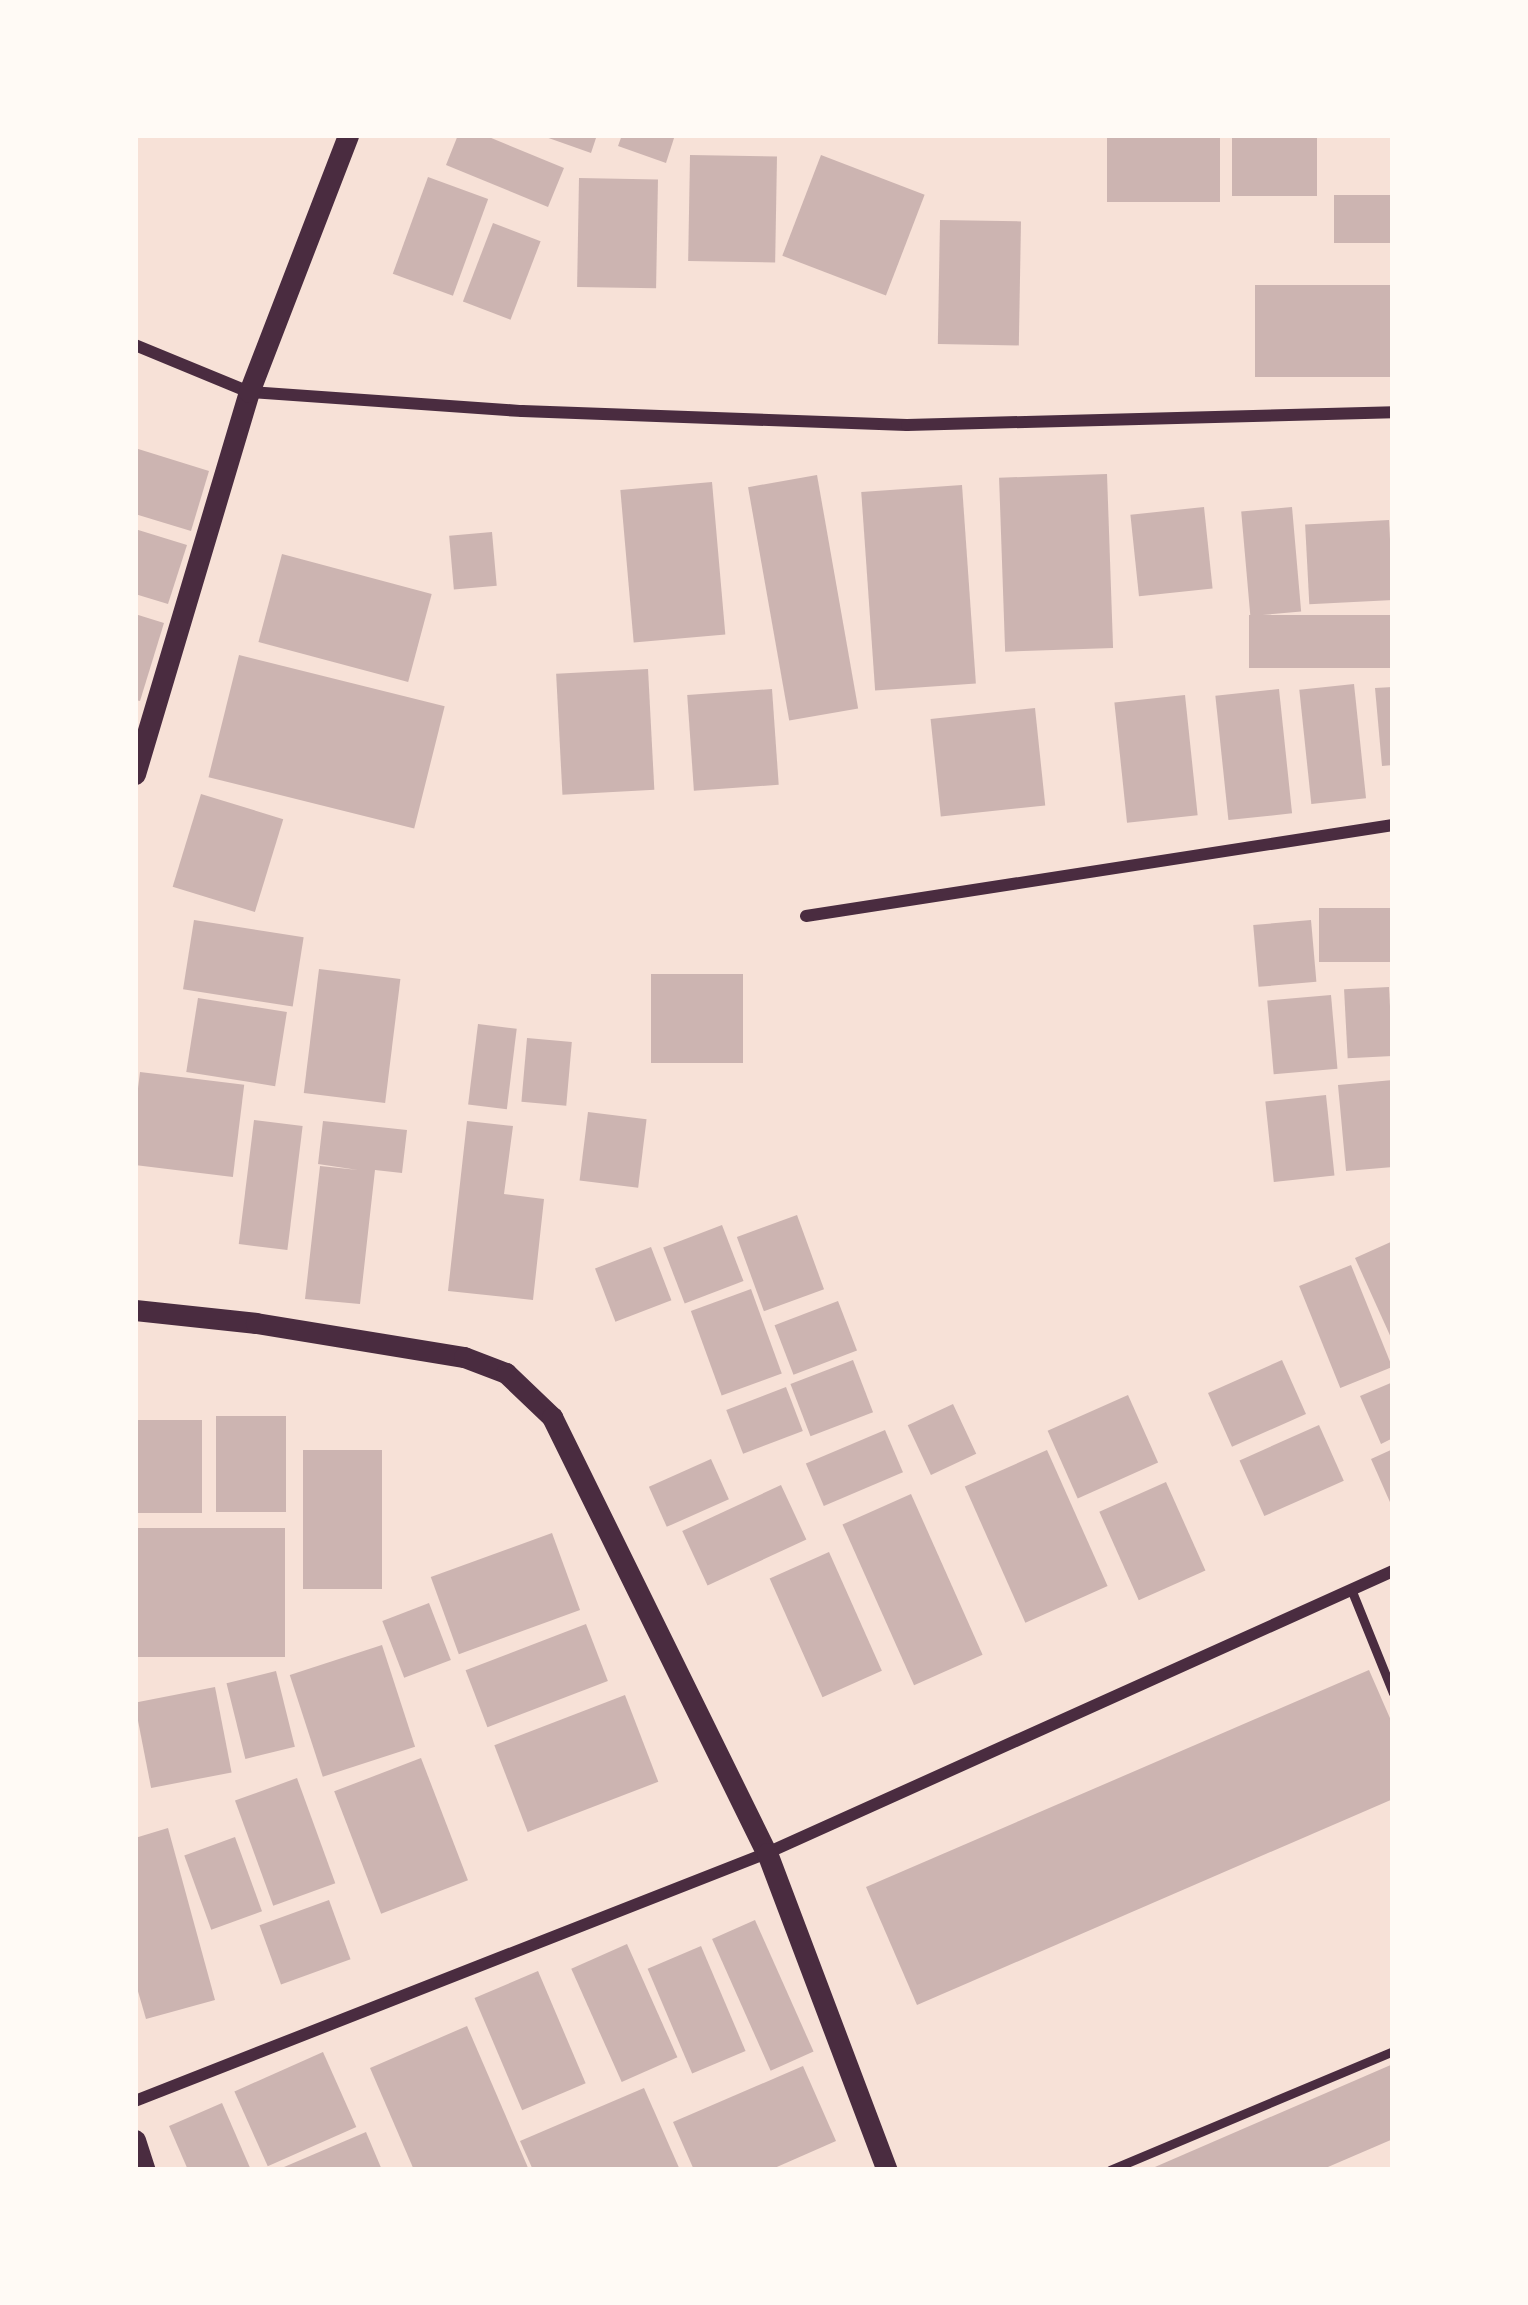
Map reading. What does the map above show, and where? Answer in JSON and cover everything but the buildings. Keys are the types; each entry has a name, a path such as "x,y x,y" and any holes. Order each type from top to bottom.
{"street":[{"path":"135,774 249,392 348,135"},
{"path":"135,345 249,392 800,424 1393,412"},
{"path":"806,916 1393,825"},
{"path":"135,1310 256,1323 464,1357 506,1372 532,1394 552,1417 625,1558 767,1853 887,2170"},
{"path":"135,2101 767,1853 1393,1571"},
{"path":"135,2140 145,2170"}],"lane":[{"path":"1352,1589 1393,1693"},
{"path":"1110,2170 1393,2051"}]}
